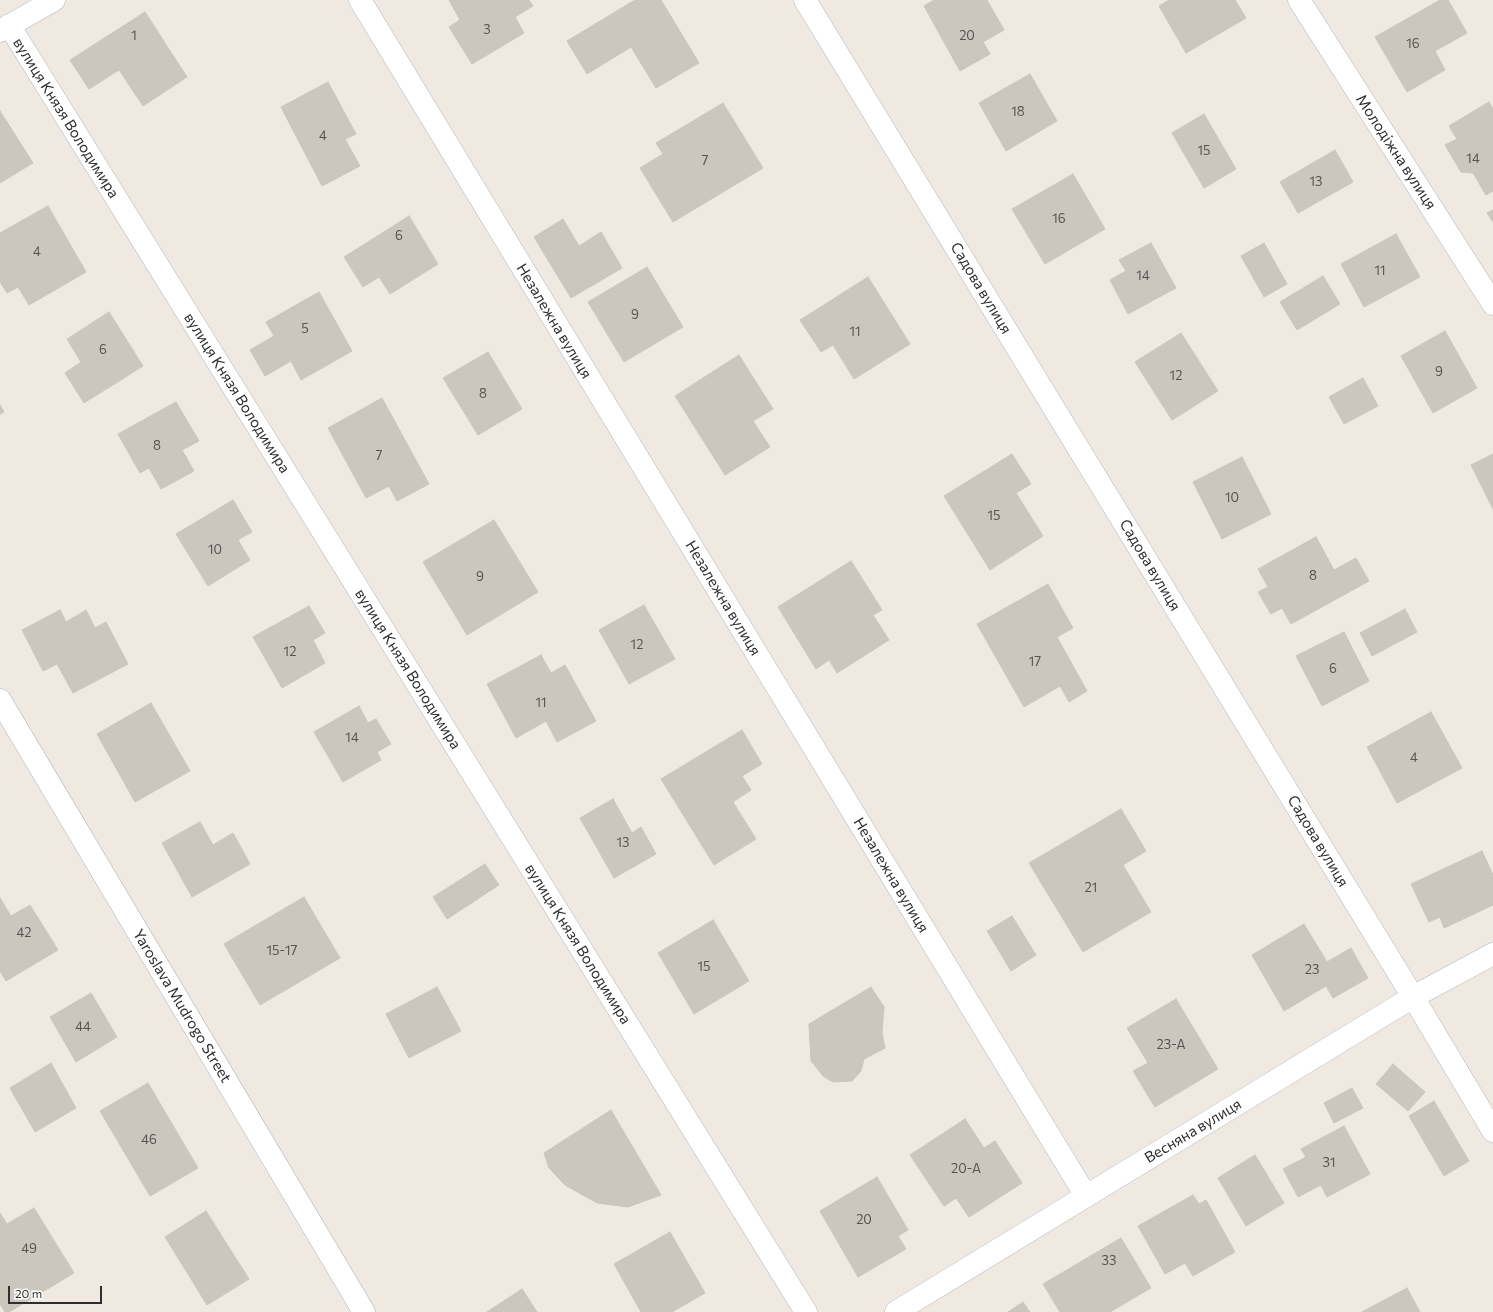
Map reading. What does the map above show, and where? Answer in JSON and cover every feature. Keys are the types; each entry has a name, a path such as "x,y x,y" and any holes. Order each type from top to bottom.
{"street":[{"path":"4,28 54,0"},
{"name":"Незалежна вулиця","path":"360,0 1086,1196"},
{"name":"Садова вулиця","path":"805,0 1413,996 1493,1131"},
{"name":"Молодіжна вулиця","path":"1299,0 1493,304"},
{"name":"вулиця Князя Володимира","path":"4,28 806,1312"},
{"name":"Yaroslava Mudrogo Street","path":"0,700 364,1312"},
{"name":"Весняна вулиця","path":"896,1312 1413,996 1493,954"}],"building":[{"path":"449,0 529,0 533,6 515,17 524,33 472,64 449,27 460,20"},
{"path":"635,0 661,0 699,63 656,88 631,47 587,74 567,41"},
{"path":"934,0 987,0 1004,30 983,42 990,54 960,71 924,6"},
{"path":"1169,0 1235,0 1246,18 1186,53 1159,6"},
{"path":"1440,0 1448,0 1467,33 1435,51 1445,70 1407,92 1375,37"},
{"path":"145,12 187,77 143,106 119,70 89,89 70,60"},
{"path":"1030,74 1057,121 1006,151 979,103"},
{"path":"328,82 356,134 345,139 360,166 322,186 281,107"},
{"path":"1489,102 1493,109 1493,191 1486,195 1473,173 1461,172 1445,145 1457,139 1449,126"},
{"path":"723,103 763,168 673,222 640,168 663,154 656,143"},
{"path":"0,111 33,163 0,183"},
{"path":"1204,114 1236,169 1204,188 1172,133"},
{"path":"1335,150 1353,182 1298,213 1280,182"},
{"path":"1073,174 1105,229 1045,264 1012,209"},
{"path":"48,206 86,272 29,305 18,287 7,293 0,282 0,233"},
{"path":"1493,210 1493,222 1487,213"},
{"path":"409,216 438,264 390,294 379,277 363,287 344,257"},
{"path":"563,219 579,246 601,232 622,268 571,298 534,237"},
{"path":"1396,234 1420,277 1364,307 1341,264"},
{"path":"1151,243 1176,288 1128,314 1110,280 1126,271 1119,260"},
{"path":"1264,243 1287,284 1264,297 1241,256"},
{"path":"647,267 683,327 624,362 588,302"},
{"path":"1323,276 1340,304 1297,330 1280,302"},
{"path":"868,277 910,344 854,379 833,345 821,352 800,320"},
{"path":"319,292 352,351 301,380 291,361 265,376 250,350 274,336 266,322"},
{"path":"109,312 143,366 84,403 65,373 81,362 67,339"},
{"path":"1445,331 1477,388 1433,413 1401,356"},
{"path":"1181,333 1218,391 1172,420 1135,362"},
{"path":"488,352 522,409 478,435 443,378"},
{"path":"739,355 773,409 753,421 770,447 725,475 675,396"},
{"path":"1363,378 1378,406 1344,424 1329,397"},
{"path":"382,398 429,484 397,501 389,486 366,498 328,428"},
{"path":"176,402 199,441 182,450 194,471 161,489 149,468 140,473 118,434"},
{"path":"0,405 4,412 0,414"},
{"path":"1012,454 1031,484 1016,493 1043,536 990,570 944,496"},
{"path":"1493,454 1493,509 1471,465"},
{"path":"1242,457 1271,514 1222,539 1193,482"},
{"path":"233,500 252,532 238,540 250,560 208,586 176,534"},
{"path":"494,520 538,592 467,635 423,562"},
{"path":"1316,537 1334,570 1356,558 1369,581 1291,624 1282,608 1271,614 1258,592 1268,587 1258,569"},
{"path":"851,561 882,610 873,615 889,640 837,673 829,660 816,669 778,607"},
{"path":"1048,584 1073,628 1057,637 1087,691 1069,702 1060,686 1024,707 977,624"},
{"path":"644,605 675,659 629,684 599,630"},
{"path":"309,606 325,633 313,640 325,663 282,688 253,637"},
{"path":"1405,609 1417,632 1372,656 1360,633"},
{"path":"60,610 66,622 86,610 95,628 106,622 128,664 73,693 57,664 43,671 22,630"},
{"path":"1344,632 1369,681 1322,706 1296,656"},
{"path":"541,655 551,673 565,665 596,721 557,742 546,721 516,738 487,684"},
{"path":"151,703 190,771 135,802 97,734"},
{"path":"359,706 368,723 376,719 391,744 377,752 381,760 343,782 314,732"},
{"path":"1431,712 1462,768 1397,803 1367,747"},
{"path":"742,730 762,764 742,776 751,790 733,802 756,839 714,865 661,779"},
{"path":"613,799 632,833 641,827 656,854 614,878 580,818"},
{"path":"1121,809 1146,851 1123,865 1151,912 1083,952 1029,863"},
{"path":"200,822 213,845 233,833 250,864 192,897 162,843"},
{"path":"1482,851 1493,875 1493,905 1444,928 1440,917 1429,922 1411,884"},
{"path":"485,864 499,885 447,919 433,897"},
{"path":"304,897 340,958 260,1005 224,944"},
{"path":"0,898 11,916 30,905 58,950 6,981 0,971"},
{"path":"1012,916 1036,955 1011,971 987,931"},
{"path":"713,920 749,981 694,1014 658,953"},
{"path":"1304,924 1327,962 1351,948 1368,978 1333,998 1326,986 1284,1011 1252,955"},
{"path":"437,987 461,1031 409,1058 386,1014"},
{"path":"871,987 884,1007 882,1033 885,1048 864,1059 861,1071 852,1081 833,1082 823,1076 811,1061 809,1024"},
{"path":"91,993 117,1037 76,1062 50,1017"},
{"path":"1176,999 1218,1069 1155,1107 1133,1071 1148,1063 1127,1028"},
{"path":"51,1063 76,1108 35,1132 10,1088"},
{"path":"1393,1064 1425,1092 1408,1111 1376,1084"},
{"path":"148,1083 198,1168 150,1196 100,1111"},
{"path":"1352,1088 1363,1108 1334,1123 1324,1103"},
{"path":"1434,1101 1469,1161 1444,1176 1409,1116"},
{"path":"611,1110 661,1195 628,1207 597,1203 565,1185 549,1168 544,1153"},
{"path":"965,1119 984,1148 995,1141 1022,1183 969,1217 956,1198 944,1206 910,1155"},
{"path":"1344,1126 1370,1174 1327,1197 1321,1185 1298,1197 1283,1169 1306,1157 1301,1149"},
{"path":"1255,1155 1284,1203 1246,1226 1218,1178"},
{"path":"877,1177 908,1230 898,1236 906,1249 858,1277 820,1211"},
{"path":"1193,1195 1199,1204 1206,1200 1235,1252 1193,1276 1185,1263 1165,1274 1138,1226"},
{"path":"34,1208 74,1273 9,1312 5,1312 0,1304 0,1213 7,1224"},
{"path":"206,1211 249,1279 207,1305 165,1237"},
{"path":"670,1232 705,1293 672,1312 641,1312 614,1264"},
{"path":"1121,1238 1151,1288 1110,1312 1060,1312 1043,1284"},
{"path":"1407,1288 1420,1312 1362,1312"},
{"path":"522,1289 537,1312 487,1312"},
{"path":"1023,1302 1030,1312 1008,1312"}]}
